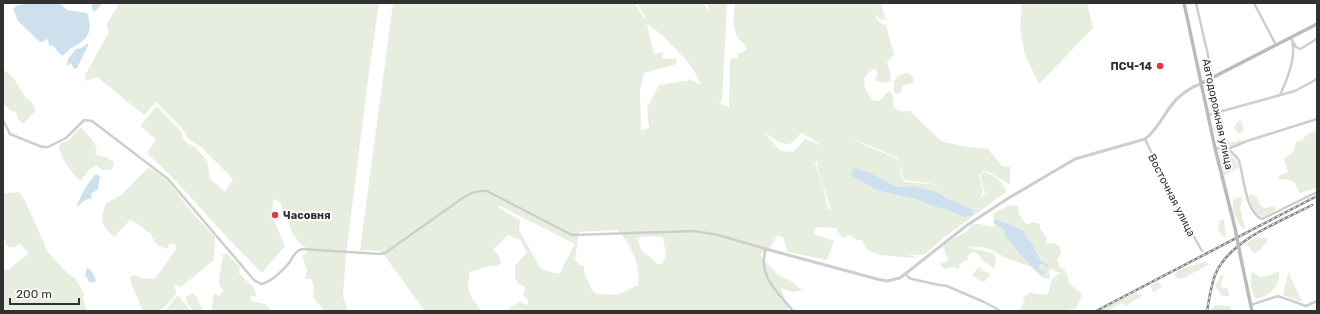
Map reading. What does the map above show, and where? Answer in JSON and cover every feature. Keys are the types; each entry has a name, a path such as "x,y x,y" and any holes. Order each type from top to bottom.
{"main road":[{"name":"Автодорожная улица","path":"1184,3 1215,148 1235,228 1252,311"},
{"path":"1202,84 1276,45 1292,39 1317,24"}],"street":[{"name":"Автодорожная улица","path":"1196,3 1213,78"},
{"path":"1254,3 1276,45"},
{"path":"1292,39 1296,46 1300,48 1317,39"},
{"path":"1280,95 1289,72 1293,52 1292,39"},
{"path":"1208,115 1295,91 1317,79"},
{"path":"3,120 10,134 48,147 66,138 84,120 92,122 168,179 254,280 261,284 268,282 289,263 299,250 302,249 380,254 385,252 464,197 471,193 483,191 491,193 572,235 695,231 718,235 887,281 894,280 906,274 966,226 1007,199 1075,159 1145,139 1152,133 1171,106 1181,96 1190,88 1202,84"},
{"path":"1215,148 1228,149 1317,119"},
{"name":"Восточная улица","path":"1145,139 1176,205 1202,251"},
{"path":"1228,149 1238,159 1251,206 1255,215 1262,219 1317,192"},
{"path":"766,249 763,263 765,275 793,311"},
{"path":"906,274 912,279 947,286 1001,311"},
{"path":"1251,304 1278,296 1306,306 1317,301"}],"shaded area":[{"path":"120,3 379,3 346,254 343,296 348,311 325,311 313,298 314,287 311,279 305,279 307,271 302,255 306,254 309,250 299,243 293,234 280,202 273,199 272,215 285,246 262,273 171,176 147,153 156,139 140,126 157,106 182,133 182,138 188,144 194,146 207,160 210,179 225,192 233,179 201,147 189,139 181,127 156,102 144,115 97,77 85,81 86,74 109,32 106,25"},
{"path":"393,3 635,3 645,20 645,17 637,3 703,3 710,13 707,3 727,3 722,101 719,103 730,108 730,60 733,58 740,59 737,54 747,49 736,35 734,22 735,3 881,3 885,19 882,20 874,14 878,21 886,25 894,55 887,62 891,81 884,83 876,81 875,78 878,73 875,68 868,73 864,79 864,86 872,100 879,101 889,91 892,95 894,103 893,107 899,111 910,111 941,141 962,146 988,149 1002,166 1010,167 1010,185 989,172 983,171 979,176 983,191 980,197 985,193 980,176 984,172 991,174 998,179 1006,192 947,235 925,254 905,254 915,256 915,258 879,255 867,250 862,240 857,240 850,235 842,238 836,228 816,227 813,234 834,241 827,260 788,252 783,237 777,236 770,247 760,255 777,274 791,281 802,290 793,292 781,288 789,311 507,311 519,302 528,305 528,300 523,294 526,288 518,283 515,278 515,266 527,252 520,240 508,235 493,250 498,254 501,262 498,266 489,266 470,272 468,289 474,301 482,311 425,311 381,251 360,250","holes":["647,24 662,35 687,61 696,74 701,85 691,80 659,85 647,108 649,128 641,131 640,90 644,73 676,64 677,59 662,59 663,52 654,54","765,133 778,142 786,144 793,142 802,133 821,145 805,139 793,152 780,151","849,137 896,157 899,163 894,157 871,148","818,161 817,166 831,210 828,209 823,186 815,163","899,163 905,180 941,185 905,182 901,176","851,175 877,177 898,187 911,186 940,194 965,217 926,204 919,200 876,190","498,205 575,244 559,274 541,269 519,230 520,220 499,208","617,230 627,242 634,255 639,277 638,285 617,295 597,294 592,290 584,272 584,266 580,265 575,260 579,232","640,237 663,237 666,256 662,264 657,264 652,258 642,251 638,241"]},
{"path":"1021,3 1087,3 1093,28 1039,84 1025,55 1020,27"},
{"path":"3,69 13,77 25,97 32,102 36,110 23,124 18,119 16,112 11,111 3,103"},
{"path":"908,73 913,77 913,83 902,86 902,91 900,93 894,93 895,79 900,75"},
{"path":"1214,119 1216,119 1223,132 1225,140 1228,140 1231,143 1241,140 1241,142 1231,147 1226,146 1219,141 1214,129"},
{"path":"1239,120 1241,121 1244,130 1241,133 1238,133 1234,128"},
{"path":"81,127 94,142 97,149 95,153 114,162 112,170 102,170 96,165 89,170 80,181 64,161 59,147 61,143 68,141"},
{"path":"1317,130 1317,188 1300,193 1294,182 1286,179 1279,179 1278,176 1288,172 1284,159 1293,152 1296,142 1302,140 1305,136"},
{"path":"1223,150 1231,154 1239,167 1224,176 1219,153"},
{"path":"149,167 171,185 191,211 215,237 214,260 181,287 175,284 175,295 164,308 155,311 142,311 130,277 133,275 142,278 155,279 176,249 175,243 169,244 167,249 162,247 155,242 151,234 130,220 114,237 106,229 102,222 102,218 106,203 120,196"},
{"path":"19,192 25,201 48,252 67,273 75,278 84,293 83,299 87,311 3,311 3,270 8,270 29,253 19,243 15,247 8,247 5,243 4,237 2,222 3,193"},
{"path":"1251,194 1257,196 1259,204 1264,208 1276,206 1275,210 1263,217 1257,214 1249,196"},
{"path":"1241,197 1242,201 1240,208 1245,228 1243,229 1236,218 1232,206 1235,198"},
{"path":"1007,206 1018,206 1019,214 1025,223 1028,224 1035,222 1040,224 1040,229 1047,238 1045,243 1054,243 1060,247 1061,253 1057,259 1060,267 1065,270 1070,284 1082,295 1075,310 1070,308 1070,311 1018,311 1025,302 1023,299 1024,296 1032,292 1034,294 1048,294 1051,280 1058,274 1061,274 1052,269 1049,270 1049,279 1043,278 1031,267 1004,257 992,250 967,245 970,248 995,255 996,259 994,268 981,260 979,255 973,252 967,256 968,260 959,264 960,268 958,269 952,267 945,269 941,266 941,262 944,263 948,258 945,254 945,250 942,248 948,242 969,230 973,224 990,227 995,226 993,221 994,213","holes":["1000,220 1006,222 1015,226 1022,232 1045,264 1041,264 1039,266 1040,270 1045,271 1045,273 1040,274 1019,254 1010,242 1004,230 994,223 994,221"]},
{"path":"1220,220 1224,220 1224,238 1218,229"},
{"path":"1255,237 1266,238 1268,240 1259,251 1255,253 1252,252 1247,243"},
{"path":"223,254 228,254 240,268 239,273 253,287 257,297 250,296 251,301 265,304 273,311 211,311 214,293 219,296 224,290 220,287 219,281"},
{"path":"1206,261 1208,265 1184,278 1179,279 1175,276 1175,273 1183,268"},
{"path":"981,267 982,269 980,271 991,274 985,281 982,282 972,275"},
{"path":"1279,271 1278,281 1274,289 1261,298 1256,299 1251,286 1252,272 1259,277 1267,276"},
{"path":"1288,272 1302,301 1283,295"},
{"path":"1221,275 1224,276 1221,287 1228,289 1228,296 1222,296 1215,286"},
{"path":"1158,281 1162,287 1153,292 1150,286"},
{"path":"193,293 203,311 193,311 186,301 186,297"},
{"path":"1135,293 1142,296 1125,306 1122,303 1107,311 1098,311"},
{"path":"178,295 191,311 165,311"},
{"path":"1215,305 1230,306 1232,311 1211,311"}],"water":[{"path":"29,3 59,3 67,10 87,13 90,25 89,33 84,40 62,56 53,46 49,45 48,39 41,42 39,41 18,21 13,9 16,6"},
{"path":"94,3 103,3 94,12 91,6"},
{"path":"88,43 88,46 77,68 74,69 71,63 67,65 68,59 76,49 81,48"},
{"path":"854,168 870,173 898,187 911,186 937,192 946,198 972,209 974,214 965,217 926,204 919,200 876,190 852,176 851,173"},
{"path":"96,174 100,176 98,189 91,194 92,198 85,200 77,207 85,190"},
{"path":"996,219 1024,231 1041,260 1048,265 1048,268 1043,264 1039,266 1040,270 1045,271 1044,275 1040,274 1022,257 1005,236 1004,230 994,223"},
{"path":"87,268 93,273 96,281 90,283 85,275"}],"railway":[{"path":"1096,311 1317,196"},
{"path":"1207,311 1215,275 1222,263 1232,252 1243,242 1257,233 1312,205"}],"place":[{"name":"ПСЧ-14","path":"1160,66"},
{"name":"Часовня","path":"275,215"}]}
